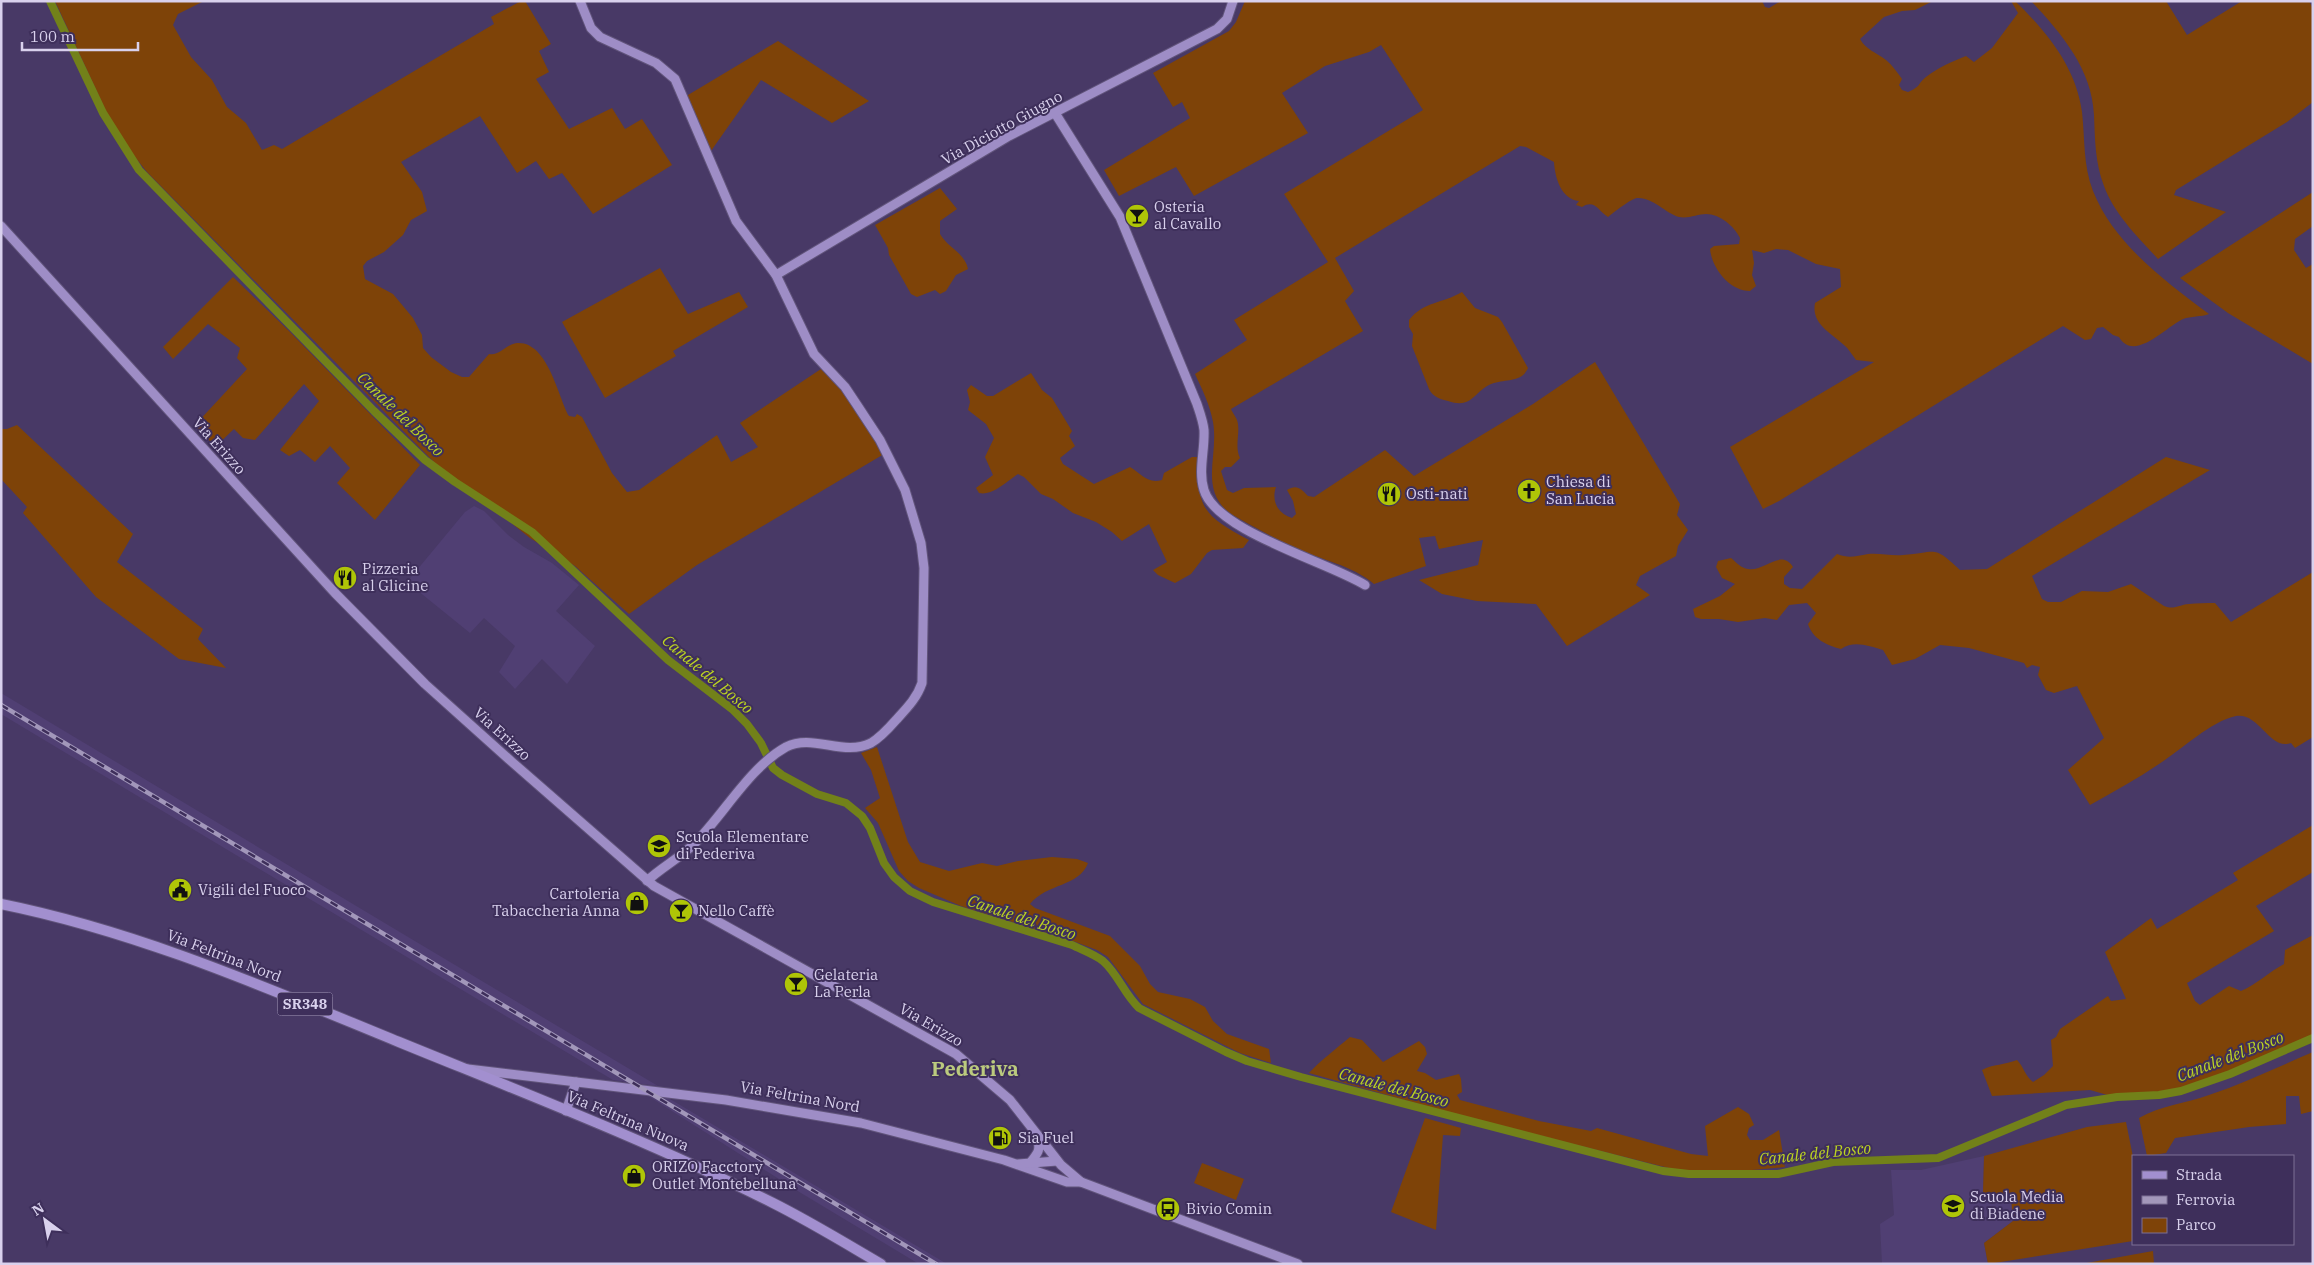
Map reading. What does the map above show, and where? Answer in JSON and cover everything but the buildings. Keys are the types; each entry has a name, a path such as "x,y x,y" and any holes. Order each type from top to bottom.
{"main road":[{"path":"580,1 590,28 600,37 656,63 675,79 736,221 776,275 814,354 845,387 880,440 905,490 912,509 923,557 924,658 920,689 912,703 872,742 853,748 835,748 805,742 796,743 775,755 766,762 695,843 681,856 647,881"},
{"name":"Via Diciotto Giugno","path":"776,275 1009,136 1217,29 1227,19 1233,1"},
{"path":"1055,113 1120,217 1197,404 1204,431 1201,478 1206,497 1212,507 1230,520 1299,556 1342,572 1365,585"},
{"name":"Via Erizzo","path":"1,226 261,513 385,645 498,749 647,881 956,1054 1010,1100 1059,1163 1081,1182"},
{"name":"Via Feltrina Nord","path":"1,904 132,938 234,974 465,1068 726,1100 861,1123 1015,1164 1067,1182 1081,1182 1298,1264"},
{"name":"Via Feltrina Nuova","path":"465,1068 664,1151 774,1204 881,1264"},
{"path":"566,1111 576,1082"},
{"path":"1030,1163 1038,1153 1040,1145 1032,1128"},
{"path":"1047,1176 1059,1163"},
{"name":"Via Feltrina Nord","path":"1015,1164 1059,1163"}],"shaded area":[{"path":"474,506 484,511 508,535 524,547 552,563 579,585 556,611 595,646 567,684 542,659 515,689 499,672 515,646 484,618 470,633 407,582 465,512"},
{"path":"1,693 658,1086 613,1080 241,858 1,714"},
{"path":"642,1092 665,1096 947,1264 919,1264 801,1193"},
{"name":"Scuola Media di Biadene","path":"1984,1156 1983,1193 2011,1197 2013,1221 1984,1243 1988,1264 1882,1264 1880,1224 1894,1215 1891,1170 1921,1170"}],"green space":[{"path":"55,1 204,1 178,14 173,25 191,57 212,80 227,107 246,123 262,150 274,145 282,149 494,24 491,17 521,1 525,1 551,44 539,51 549,72 536,79 569,129 612,108 625,129 642,119 672,165 593,214 562,173 549,179 536,161 517,173 480,116 401,162 422,192 427,211 411,220 403,235 384,252 367,261 363,266 365,279 393,294 413,318 422,335 423,348 431,357 451,372 462,377 469,377 489,354 496,353 510,345 517,343 528,345 537,351 550,372 569,416 575,417 577,414 582,417 612,473 627,492 639,490 717,435 731,462 758,447 740,423 824,367 847,395 884,454 697,565 629,614 575,566 530,538 491,502 460,484 435,463 147,172 123,142 112,124"},
{"path":"1245,1 1762,1 1765,7 1769,8 1781,1 1933,1 1915,10 1902,11 1884,17 1860,39 1868,48 1890,64 1902,79 1899,85 1902,90 1908,92 1923,79 1945,65 1966,56 1974,62 1992,48 2018,13 2011,1 2015,1 2049,38 2067,65 2074,80 2082,112 2087,171 2093,191 2102,210 2127,245 2142,260 2158,275 2209,314 2183,319 2142,345 2133,346 2125,344 2119,337 2103,327 2097,328 2091,339 2085,340 2063,326 1779,501 1763,509 1730,447 1874,362 1856,360 1846,347 1823,327 1816,317 1815,303 1841,287 1840,269 1816,264 1788,250 1776,249 1764,253 1752,250 1754,263 1752,275 1756,286 1750,291 1743,290 1723,278 1711,257 1710,249 1714,246 1739,244 1740,238 1730,225 1721,218 1706,214 1679,217 1643,198 1637,198 1627,203 1608,217 1593,205 1590,204 1582,207 1576,205 1579,201 1568,196 1560,187 1554,162 1526,147 1520,146 1335,258 1354,291 1345,301 1363,331 1231,409 1238,425 1238,453 1240,458 1231,467 1225,467 1221,471 1227,490 1233,493 1244,488 1276,487 1274,497 1279,510 1292,518 1296,514 1293,501 1287,490 1296,487 1308,496 1314,497 1385,450 1414,476 1533,404 1595,362 1680,504 1677,515 1688,530 1678,546 1676,556 1640,576 1636,585 1650,595 1567,646 1536,604 1477,601 1442,594 1419,580 1478,565 1483,540 1439,549 1435,536 1419,538 1426,566 1374,584 1346,567 1305,552 1270,536 1229,513 1220,503 1212,482 1214,435 1212,416 1195,374 1247,340 1234,320 1328,262 1284,194 1423,110 1381,45 1369,52 1325,66 1282,93 1308,133 1194,196 1176,167 1119,196 1104,170 1190,118 1182,102 1173,107 1153,73 1229,31 1236,22"},
{"path":"2031,1 2166,1 2187,35 2242,1 2309,1 2313,9 2313,102 2287,122 2176,190 2174,195 2226,212 2158,259 2127,225 2108,196 2097,160 2094,115 2088,82 2064,39"},
{"path":"778,41 869,101 832,123 761,80 706,158 683,98"},
{"path":"940,188 957,209 940,221 940,234 960,255 968,269 956,275 946,291 940,294 935,290 917,297 911,294 875,225"},
{"path":"2313,192 2313,226 2295,239 2294,250 2306,268 2313,264 2313,364 2228,313 2180,278"},
{"path":"660,268 688,314 739,292 748,307 673,351 676,356 605,398 562,322"},
{"path":"233,277 290,332 420,465 375,520 337,483 350,468 330,446 315,462 300,450 289,456 280,450 319,401 304,384 255,440 243,438 234,429 215,447 195,425 247,369 237,358 240,348 208,324 173,359 163,347"},
{"path":"1462,292 1475,308 1498,317 1528,368 1518,378 1494,383 1487,386 1469,401 1457,403 1437,397 1429,389 1412,346 1413,334 1409,327 1409,320 1421,309"},
{"path":"1031,373 1042,390 1052,398 1072,431 1069,436 1075,446 1060,458 1063,464 1094,484 1130,467 1145,478 1157,481 1162,480 1164,473 1192,457 1199,457 1199,489 1206,509 1222,525 1249,540 1243,548 1212,550 1207,553 1191,574 1175,583 1158,575 1153,570 1167,562 1149,524 1122,541 1096,522 1073,513 1053,499 1041,494 1024,477 1018,474 995,490 979,493 976,488 993,475 985,457 994,438 986,424 968,410 970,402 967,390 971,385 987,396 993,396"},
{"path":"17,425 133,534 117,562 203,629 198,639 226,668 179,659 96,597 23,513 27,507 1,479 1,429"},
{"path":"2166,457 2210,470 2032,576 2042,599 2048,602 2061,602 2082,591 2108,592 2131,584 2168,607 2215,603 2231,622 2313,572 2313,737 2295,748 2291,743 2277,742 2258,725 2244,716 2236,716 2226,719 2206,730 2151,770 2090,805 2068,770 2104,738 2077,686 2054,693 2046,690 2038,675 2040,667 2032,665 2027,668 2024,663 1969,648 1940,645 1915,659 1892,665 1883,650 1856,644 1841,649 1821,641 1813,634 1808,624 1816,613 1807,603 1789,605 1777,620 1765,618 1738,622 1695,617 1693,609 1720,596 1735,584 1722,578 1716,567 1718,561 1731,558 1748,569 1754,569 1778,560 1788,562 1793,567 1784,577 1784,584 1790,588 1802,589 1837,554 1849,557 1868,554 1899,555 1934,552 1944,556 1960,570 1987,569"},
{"path":"877,747 908,842 920,862 949,871 982,863 997,866 1018,861 1052,857 1077,859 1088,863 1078,877 1045,892 1030,904 1035,908 1110,936 1140,966 1150,984 1158,992 1190,999 1205,1007 1213,1021 1227,1034 1269,1049 1271,1063 1240,1053 1143,1004 1108,957 1097,950 1065,938 961,906 919,888 908,881 899,871 878,823 865,808 880,798 871,770 861,753"},
{"path":"2313,825 2313,872 2256,906 2274,931 2187,983 2195,1001 2200,1005 2229,986 2241,991 2284,964 2285,950 2313,935 2313,1040 2224,1078 2191,1089 2157,1096 2145,1093 2111,1096 2090,1090 1992,1096 1982,1070 2017,1060 2033,1082 2053,1066 2051,1040 2056,1037 2060,1029 2108,996 2111,1001 2126,999 2105,952 2151,918 2157,929 2238,880 2233,873"},
{"path":"1350,1037 1362,1040 1383,1062 1419,1041 1425,1047 1427,1054 1417,1071 1425,1073 1436,1080 1459,1074 1462,1092 1457,1095 1460,1100 1539,1121 1591,1131 1597,1128 1691,1154 1708,1156 1705,1126 1738,1107 1749,1114 1754,1125 1749,1128 1747,1135 1750,1140 1763,1140 1779,1130 1785,1167 1730,1172 1685,1172 1473,1119 1309,1073"},
{"path":"2313,1052 2313,1111 2301,1114 2299,1096 2286,1096 2286,1124 2249,1127 2175,1138 2166,1153 2147,1155 2139,1118 2164,1107 2200,1098 2261,1075"},
{"path":"1425,1118 1461,1128 1460,1136 1443,1135 1436,1230 1391,1212"},
{"path":"2126,1122 2133,1155 2132,1241 1988,1264 1984,1243 2013,1221 2011,1197 1983,1193 1984,1156 2087,1127"},
{"path":"1202,1163 1244,1179 1236,1200 1194,1183"},
{"path":"2153,1251 2154,1264 2081,1264"}],"waterway":[{"name":"Canale del Bosco","path":"50,1 103,113 139,170 374,411 425,460 455,482 532,532 668,660 732,709 747,724 761,743 773,768 817,794 846,803 862,816 870,828 884,863 894,877 910,891 933,902 1072,945 1092,954 1108,966 1129,997 1139,1008 1226,1052 1247,1061 1301,1077 1663,1171 1689,1174 1778,1174 1833,1162 1938,1158 2066,1105 2117,1097 2159,1095 2181,1091 2230,1074 2313,1038"}],"railway":[{"path":"1,705 936,1264"}],"place":[{"name":"Osteria al Cavallo","path":"1137,216"},
{"name":"Chiesa di San Lucia","path":"1529,491"},
{"name":"Osti-nati","path":"1389,494"},
{"name":"Pizzeria al Glicine","path":"345,578"},
{"name":"Scuola Elementare di Pederiva","path":"659,846"},
{"name":"Vigili del Fuoco","path":"180,890"},
{"name":"Cartoleria Tabaccheria Anna","path":"637,903"},
{"name":"Nello Caffè","path":"681,911"},
{"name":"Gelateria La Perla","path":"796,984"},
{"name":"Sia Fuel","path":"1000,1138"},
{"name":"ORIZO Facctory Outlet Montebelluna","path":"634,1176"},
{"name":"Scuola Media di Biadene","path":"1953,1206"},
{"name":"Bivio Comin","path":"1168,1209"}],"district":[{"name":"Pederiva","path":"975,1069"}]}
